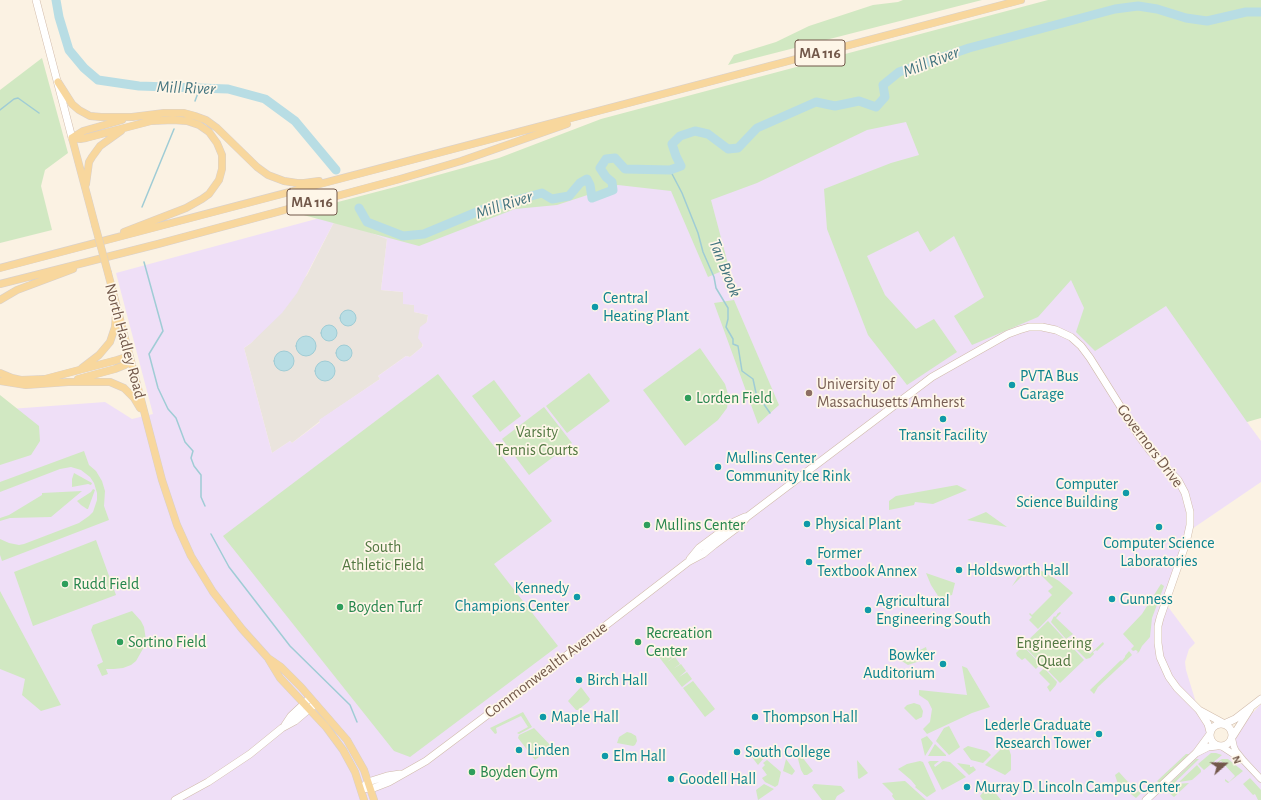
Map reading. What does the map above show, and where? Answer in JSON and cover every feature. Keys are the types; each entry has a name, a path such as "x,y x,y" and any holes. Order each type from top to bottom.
{"main road":[{"name":"North Hadley Road","path":"36,0 144,415 170,507 191,556 219,601 268,658"},
{"name":"MA 116","path":"0,268 1021,0"},
{"path":"58,82 72,104 86,114 96,117 132,117 164,113 184,113 201,117 217,128 261,170 276,178 291,182 304,183 419,159"},
{"name":"MA 116","path":"0,284 400,179 461,161 619,106"},
{"path":"72,138 83,131 132,117"},
{"path":"0,268 142,226 194,204 206,197 212,191 220,177 223,158 217,143 209,132 195,123 178,120 158,120 136,124 80,140 72,138"},
{"path":"85,187 89,162 96,151 110,138 136,124"},
{"path":"0,300 17,290 95,259"},
{"path":"67,378 89,363 108,346 114,331 117,308"},
{"name":"Governors Drive","path":"967,357 1008,334 1024,328 1047,328 1071,337 1087,353 1139,436 1151,452 1183,487 1189,505 1190,525 1186,543 1160,618 1158,626 1158,643 1160,657 1169,677 1177,688 1199,710 1208,724 1210,733"},
{"name":"Commonwealth Avenue","path":"361,788 371,789 389,782 426,761 579,646 736,524 868,426 907,394 932,376 967,357"},
{"path":"0,381 32,385 67,378 123,358 130,361"},
{"path":"0,373 12,378 31,380 67,378 104,381 117,384 131,395 144,415"},
{"path":"268,658 281,666 347,740 358,758 374,800"},
{"path":"268,658 276,673 326,727 343,750 355,772 364,800"},
{"path":"1196,753 1214,726 1235,719 1261,699"},
{"path":"175,800 208,782 250,754 282,728 291,716 313,701"},
{"path":"1146,800 1196,753 1208,747 1228,744 1251,708"},
{"name":"Governors Drive","path":"1199,710 1223,724"},
{"path":"1223,724 1230,728 1233,737"},
{"path":"1210,733 1211,740 1219,746"},
{"name":"Commonwealth Avenue","path":"361,788 368,782 387,776 402,774"}],"street":[{"path":"1233,737 1234,746 1244,761 1261,779"},
{"path":"1219,746 1244,761"}],"shaded area":[{"name":"University of Massachusetts Amherst","path":"1261,0 1261,417 1247,422 1261,441 1261,482 1186,533 1163,600 1195,643 1189,649 1185,662 1186,670 1211,744 1219,749 1229,746 1247,719 1261,704 1261,800 0,800 0,406 10,409 105,402 132,419 153,414 116,273 1057,19","holes":["334,222 362,229 387,239 381,290 403,292 403,304 414,305 414,312 428,315 427,322 420,327 418,338 423,345 410,357 406,356 378,376 380,379 319,420 320,422 292,443 290,441 272,453 244,348 282,313 297,293"]},
{"path":"334,222 362,229 387,239 381,290 403,292 403,303 414,305 414,312 428,315 422,347 410,357 406,356 378,376 380,379 320,420 292,443 290,441 272,453 244,348 251,343 307,275"}],"green space":[{"path":"903,0 982,0 728,65 734,55 776,42 809,26 873,5"},
{"path":"1048,0 1261,0 1261,418 1247,422 1166,306 1095,351 1076,332 1084,308 1071,280 1038,317 972,345 954,316 984,297 954,236 930,252 918,231 867,256 885,295 916,329 934,319 957,352 907,385 868,335 827,229 824,189 891,163 919,155 906,122 867,130 757,183 711,200 729,268 708,277 671,191 618,185 557,205 515,209 419,246 296,213 499,158 601,119"},
{"path":"42,58 68,153 45,170 41,186 52,230 0,243 0,90"},
{"path":"734,300 779,405 758,424 714,303"},
{"name":"Lorden Field","path":"700,348 725,384 728,394 727,408 718,420 685,446 643,390"},
{"path":"589,373 610,401 567,433 546,406"},
{"name":"South Athletic Field","path":"438,374 552,521 494,564 558,646 410,757 394,751 223,536"},
{"path":"494,380 521,416 500,432 472,396"},
{"path":"0,395 39,426 40,441 31,455 0,465"},
{"name":"Varsity Tennis Courts","path":"544,407 572,443 529,475 502,439"},
{"path":"84,451 89,465 96,471 102,481 105,491 104,506 109,520 2,561 0,555 0,539 9,543 19,545 24,544 79,523 93,512 97,500 97,493 94,483 90,477 81,470 71,467 60,469 0,492 0,482"},
{"path":"74,473 92,483 91,485 88,484 72,487"},
{"path":"957,485 967,490 933,504 915,502 914,505 889,510 889,501 896,496"},
{"path":"93,489 95,490 87,509 77,501"},
{"path":"82,491 51,517 10,518 0,521 0,518 9,515 42,495 42,493"},
{"path":"986,512 1007,527 967,520"},
{"name":"Rudd Field","path":"96,540 116,595 33,626 14,572"},
{"path":"1026,565 1044,572 1059,581 1073,593 1038,629 1029,620 1032,617 1029,614 1030,613 1032,615 1052,595 1048,591 1053,587 1036,570 1031,575 1029,573 1026,576 1024,574 1012,586"},
{"path":"926,573 955,583 952,595 940,599 931,585"},
{"path":"1161,584 1164,586 1152,618 1150,637 1139,652 1136,654 1138,652 1131,649 1134,646 1123,634 1142,614"},
{"path":"0,591 61,705 41,711 22,695 25,679 0,669"},
{"name":"Sortino Field","path":"132,611 144,627 146,640 144,647 136,661 131,665 123,668 106,669 108,674 102,676 97,665 103,662 91,630 93,625"},
{"path":"1060,612 1061,613 1056,618 1073,634 1066,639 1051,622 1054,616 1055,617"},
{"name":"Engineering Quad","path":"1048,621 1084,660 1060,683 1023,645"},
{"path":"1075,637 1090,654 1103,642 1104,644 1097,651 1096,650 1093,652 1094,654 1090,658 1086,659 1070,643"},
{"path":"926,647 927,651 923,660 908,665 900,660"},
{"path":"1021,648 1025,648 1040,664 1036,669 1025,658 1022,660 1017,656 1016,653"},
{"path":"670,649 675,656 667,662 675,657 680,664 673,669 681,664 686,671 679,677 687,672 692,679 682,687 659,657"},
{"path":"1129,651 1132,655 1098,687 1094,694 1090,690 1121,660 1122,661"},
{"path":"962,666 967,668 990,707 972,713 927,734 923,729 930,722 932,709 928,701 919,695 919,690 967,695"},
{"path":"1044,668 1057,682 1050,692 1047,687 1050,684 1039,673"},
{"path":"693,681 715,709 705,717 683,688"},
{"path":"581,687 590,699 578,710 576,710 568,701"},
{"path":"914,703 920,705 923,711 922,717 916,720 904,708 907,705"},
{"path":"523,712 532,727 519,734 517,733 528,727 521,716 496,728 497,733 495,734 490,728"},
{"path":"949,726 960,747 949,755 936,741 944,728"},
{"path":"534,728 552,747 535,760 518,738 519,735"},
{"path":"627,732 636,736 637,741 635,745 633,746 617,743 619,737"},
{"path":"927,736 933,743 925,756 921,739"},
{"path":"1007,743 1011,755 1011,770 1005,775 985,765"},
{"path":"935,744 946,755 946,756 928,756"},
{"path":"968,746 987,751 991,755 983,763 971,760 963,749"},
{"path":"795,748 813,771 807,775 804,775 801,770"},
{"path":"758,751 764,758 758,765 748,752"},
{"path":"1211,753 1222,755 1204,770 1198,764"},
{"path":"1186,754 1189,754 1159,783 1157,781"},
{"path":"786,759 795,771 792,775 783,771"},
{"path":"1196,759 1199,759 1166,791 1164,789"},
{"path":"1222,759 1228,759 1243,771 1228,783 1225,779 1229,782 1235,776 1221,761 1218,763 1217,762"},
{"path":"767,760 781,772 778,785 775,787 765,782 762,778 767,775 762,768 765,765 763,763"},
{"path":"857,760 868,773 859,779 858,778"},
{"path":"920,761 923,762 936,791 927,797 898,769 907,764"},
{"path":"939,761 934,765 935,767 943,761 950,762 966,777 942,790 928,762"},
{"path":"957,763 970,765 970,767 973,766 976,770 969,775"},
{"path":"1197,765 1201,772 1192,780 1179,782"},
{"path":"1119,772 1137,792 1138,791 1141,793 1136,798 1118,784 1115,775"},
{"path":"1250,778 1261,790 1261,800 1258,800 1255,794 1253,795 1243,784"},
{"path":"905,781 926,800 895,800 892,796 893,794 882,783"},
{"path":"1189,783 1174,797 1168,792 1176,784"},
{"path":"764,784 774,789 758,800 756,790"},
{"path":"814,784 841,786 845,791 837,796 835,800 822,800 812,787"},
{"path":"990,789 993,790 1001,800 983,800 980,796 984,791"}],"water":[{"path":"348,310 354,312 356,318 354,324 348,326 342,324 340,318 342,312"},
{"path":"329,325 335,327 337,333 335,339 329,341 323,339 321,333 323,327"},
{"path":"306,336 313,339 316,346 313,353 306,356 299,353 296,346 299,339"},
{"path":"344,345 350,347 352,353 350,359 344,361 338,359 336,353 338,347"},
{"path":"284,351 291,354 294,361 291,368 284,371 277,368 274,361 277,354"},
{"path":"325,361 332,364 335,371 332,378 325,381 318,378 315,371 318,364"}],"waterway":[{"name":"Mill River","path":"56,0 59,17 69,50 84,68 98,80 139,86 228,89 265,99 295,121 336,170"},
{"name":"Mill River","path":"359,208 367,222 403,236 424,234 484,209 542,193 552,199 569,196 580,183 587,179 590,185 592,198 613,190 612,182 606,177 600,168 606,159 615,158 625,169 670,170 681,166 672,144 680,136 695,131 708,134 728,149 738,148 757,128 816,102 835,106 859,101 876,107 885,97 883,85 899,72 969,48 1115,9 1138,6 1157,9 1186,18 1207,21 1246,12 1261,12"},
{"path":"195,101 198,93 197,88"},
{"path":"0,110 14,99 18,98 39,113"},
{"path":"142,207 174,129"},
{"name":"Tan Brook","path":"670,170 682,193 698,233 703,252 714,277 716,288 728,308 726,327 733,339 733,344 738,346 742,371 753,379 756,393 770,413"},
{"path":"144,262 163,331 149,354 158,388 168,409 176,418 185,442 193,451 191,458 194,466 201,475 201,497 205,506"},
{"path":"211,534 229,567 290,646 350,705 357,722"}],"place":[{"name":"Central Heating Plant","path":"595,307"},
{"name":"PVTA Bus Garage","path":"1012,385"},
{"name":"University of Massachusetts Amherst","path":"809,393"},
{"name":"Lorden Field","path":"688,398"},
{"name":"Transit Facility","path":"943,419"},
{"name":"Mullins Center Community Ice Rink","path":"718,467"},
{"name":"Computer Science Building","path":"1126,493"},
{"name":"Physical Plant","path":"807,524"},
{"name":"Mullins Center","path":"647,525"},
{"name":"Computer Science Laboratories","path":"1159,527"},
{"name":"Former Textbook Annex","path":"809,562"},
{"name":"Holdsworth Hall","path":"959,570"},
{"name":"Rudd Field","path":"65,584"},
{"name":"Kennedy Champions Center","path":"577,597"},
{"name":"Gunness","path":"1112,599"},
{"name":"Boyden Turf","path":"340,607"},
{"name":"Agricultural Engineering South","path":"868,610"},
{"name":"Sortino Field","path":"120,642"},
{"name":"Recreation Center","path":"638,642"},
{"name":"Bowker Auditorium","path":"943,664"},
{"name":"Birch Hall","path":"579,680"},
{"name":"Maple Hall","path":"543,717"},
{"name":"Thompson Hall","path":"755,717"},
{"name":"Lederle Graduate Research Tower","path":"1099,734"},
{"name":"Linden","path":"519,750"},
{"name":"South College","path":"737,752"},
{"name":"Elm Hall","path":"605,756"},
{"name":"Boyden Gym","path":"472,772"},
{"name":"Goodell Hall","path":"671,779"},
{"name":"Murray D. Lincoln Campus Center","path":"967,787"}]}
